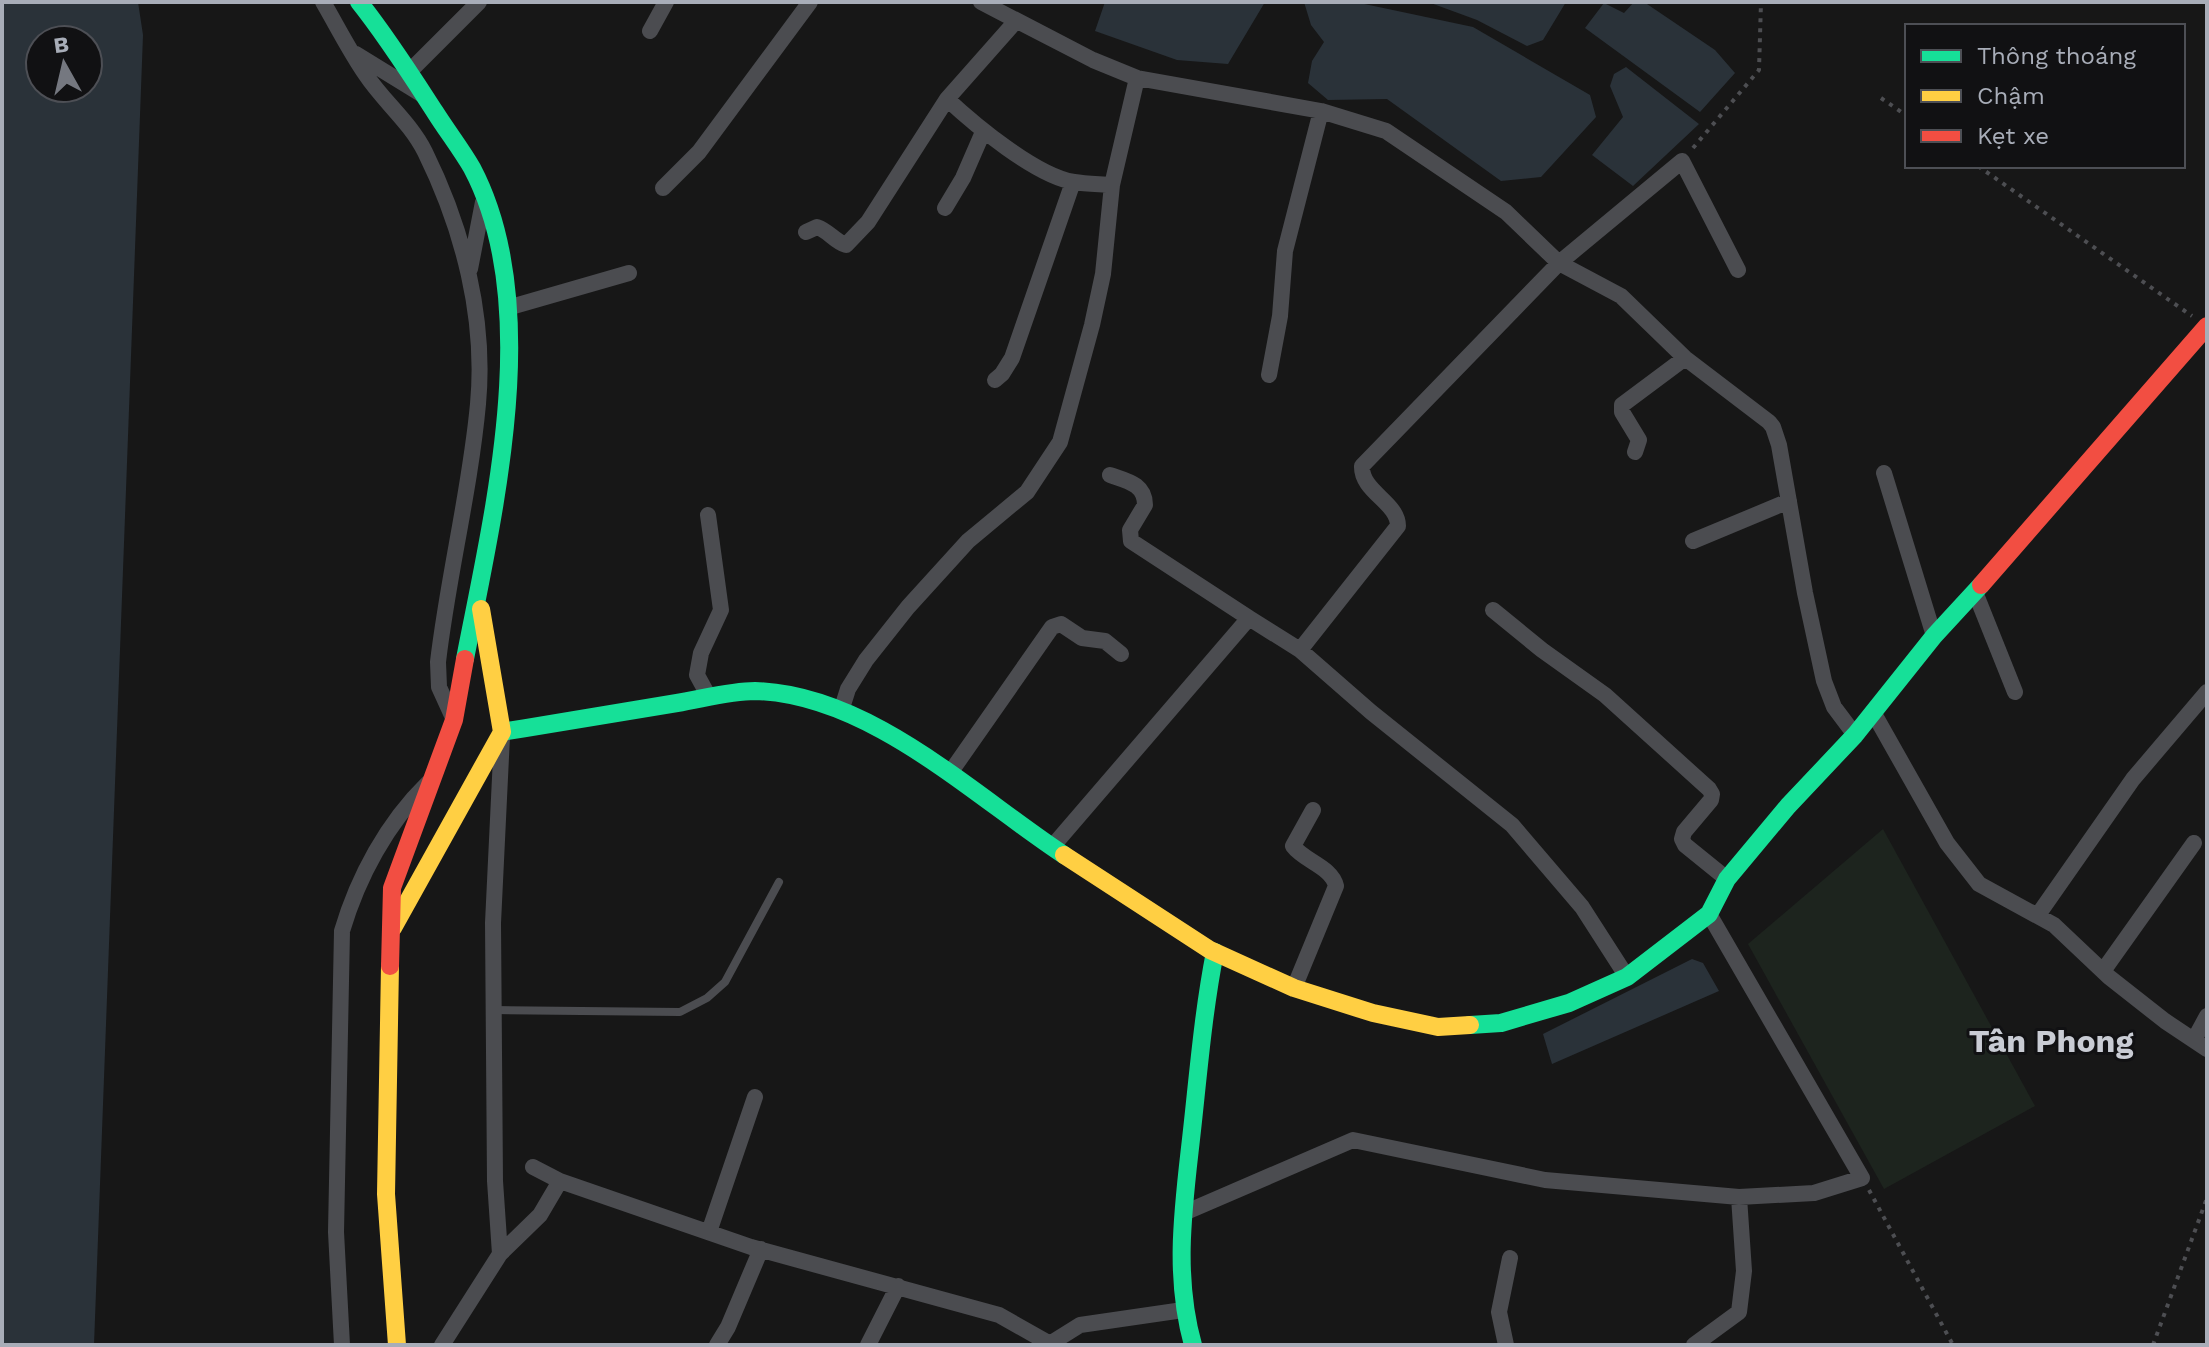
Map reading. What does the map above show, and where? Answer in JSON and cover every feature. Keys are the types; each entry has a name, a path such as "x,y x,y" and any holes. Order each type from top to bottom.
{"street":[{"path":"323,2 367,77 409,125 424,150 454,219 469,275 476,319 479,402 438,662 439,687 454,720"},
{"path":"359,2 385,35 472,169 492,221 507,308 509,373 500,477 454,720 392,888 386,1194 397,1345"},
{"path":"409,72 479,2"},
{"path":"650,31 666,2"},
{"path":"663,188 699,152 810,2"},
{"path":"981,2 1093,60 1137,78 1321,111 1386,131 1506,212 1559,263 1621,296 1685,358 1773,427 1824,681 1834,707 1855,735"},
{"path":"806,232 817,227 838,242 846,245 851,241 868,222 947,99 1016,21"},
{"path":"351,51 422,94"},
{"path":"841,711 848,689 866,660 908,607 968,541 1027,492 1060,442 1103,274 1112,185 1137,78"},
{"path":"947,99 983,132 1055,176 1073,182 1112,185"},
{"path":"1269,375 1280,316 1285,251 1321,111"},
{"path":"945,208 963,178 983,132"},
{"path":"1300,650 1398,526 1397,518 1364,479 1362,466 1559,263 1682,161 1738,270"},
{"path":"995,380 1012,358 1073,182"},
{"path":"469,275 484,199"},
{"path":"507,308 629,273"},
{"path":"502,732 753,691 797,696 841,711 895,738 950,773 1052,847 1215,952 1294,988 1373,1013 1438,1027 1501,1023 1569,1003 1627,977 1709,914 1727,879 1788,806 1855,735 1934,636 2207,326"},
{"path":"1635,452 1639,440 1622,412 1622,405 1685,358"},
{"path":"1884,473 1934,636"},
{"path":"1110,475 1135,485 1144,493 1145,505 1130,530 1131,541 1300,650 1371,712 1512,825 1582,907 1627,977"},
{"path":"1693,541 1789,501"},
{"path":"708,515 721,610 701,653 697,675 709,697"},
{"path":"1975,592 2015,692"},
{"path":"479,596 502,732 493,923 495,1181 500,1254"},
{"path":"1493,610 1605,695 1709,789 1711,800 1684,832 1682,839 1685,845 1727,879"},
{"path":"1052,847 1249,618"},
{"path":"950,773 1052,627 1061,624 1082,638 1099,638 1121,654"},
{"path":"2038,915 2133,779 2207,692"},
{"path":"1873,712 1947,843 1979,884 2054,925 2103,971 2201,1045 2207,1016"},
{"path":"389,936 502,732"},
{"path":"342,1345 336,1232 342,931 351,901 403,807 434,776"},
{"path":"1294,988 1336,886 1333,877 1293,846 1313,810"},
{"path":"2103,971 2194,843"},
{"path":"1184,1213 1353,1140 1545,1180 1739,1197 1814,1193 1862,1178 1709,914"},
{"path":"1193,1345 1183,1310 1184,1213 1205,1012 1215,952"},
{"path":"709,1232 755,1097"},
{"path":"533,1167 560,1181 761,1249 999,1315 1050,1344 1080,1325 1183,1310"},
{"path":"442,1345 500,1254 540,1215 560,1181"},
{"path":"1694,1345 1739,1312 1744,1271 1739,1197"},
{"path":"717,1345 728,1327 761,1249"},
{"path":"1506,1345 1499,1312 1510,1258"},
{"path":"868,1345 898,1286"}],"lane":[{"path":"494,1010 680,1012 707,998 725,982 779,882"}],"path":[{"path":"1682,161 1759,70 1761,2"},
{"path":"1881,98 1905,115"},
{"path":"1981,168 2207,326"},
{"path":"1862,1178 1953,1345"},
{"path":"2153,1345 2207,1198"}],"shaded area":[{"path":"2,2 138,2 143,35 94,1345 2,1345"},
{"path":"1105,2 1265,2 1228,64 1177,60 1095,31"},
{"path":"1304,2 1355,2 1473,27 1590,95 1596,117 1541,177 1501,181 1387,99 1328,100 1308,83 1312,61 1324,42 1311,25"},
{"path":"1428,2 1566,2 1543,40 1527,46 1477,20"},
{"path":"1634,2 1644,2 1715,50 1735,73 1700,112 1585,28 1604,3 1624,13"},
{"path":"1626,67 1699,124 1633,186 1592,155 1623,117 1610,86 1614,74"},
{"path":"1883,829 2035,1106 1884,1189 1748,944"},
{"path":"1692,959 1703,963 1719,991 1552,1064 1543,1034"}],"traffic: fast":[{"path":"359,2 472,168 494,223 506,283 509,346 499,476 465,659"},
{"path":"1470,1025 1501,1023 1569,1003 1627,977 1709,914 1727,879 1788,806 1855,735 1934,636 1981,585"},
{"path":"502,732 736,692 797,696 839,709 879,728 1064,855"},
{"path":"1193,1345 1183,1289 1182,1233 1202,1036 1215,952"}],"traffic: slow":[{"path":"393,928 502,732 481,609"},
{"path":"1064,855 1210,950 1294,988 1373,1013 1438,1027 1470,1025"},
{"path":"390,966 386,1194 397,1345"}],"traffic: jam":[{"path":"1981,585 2207,326"},
{"path":"390,966 392,888 454,720 465,659"}],"district":[{"name":"Tân Phong","path":"2051,1041"}]}
